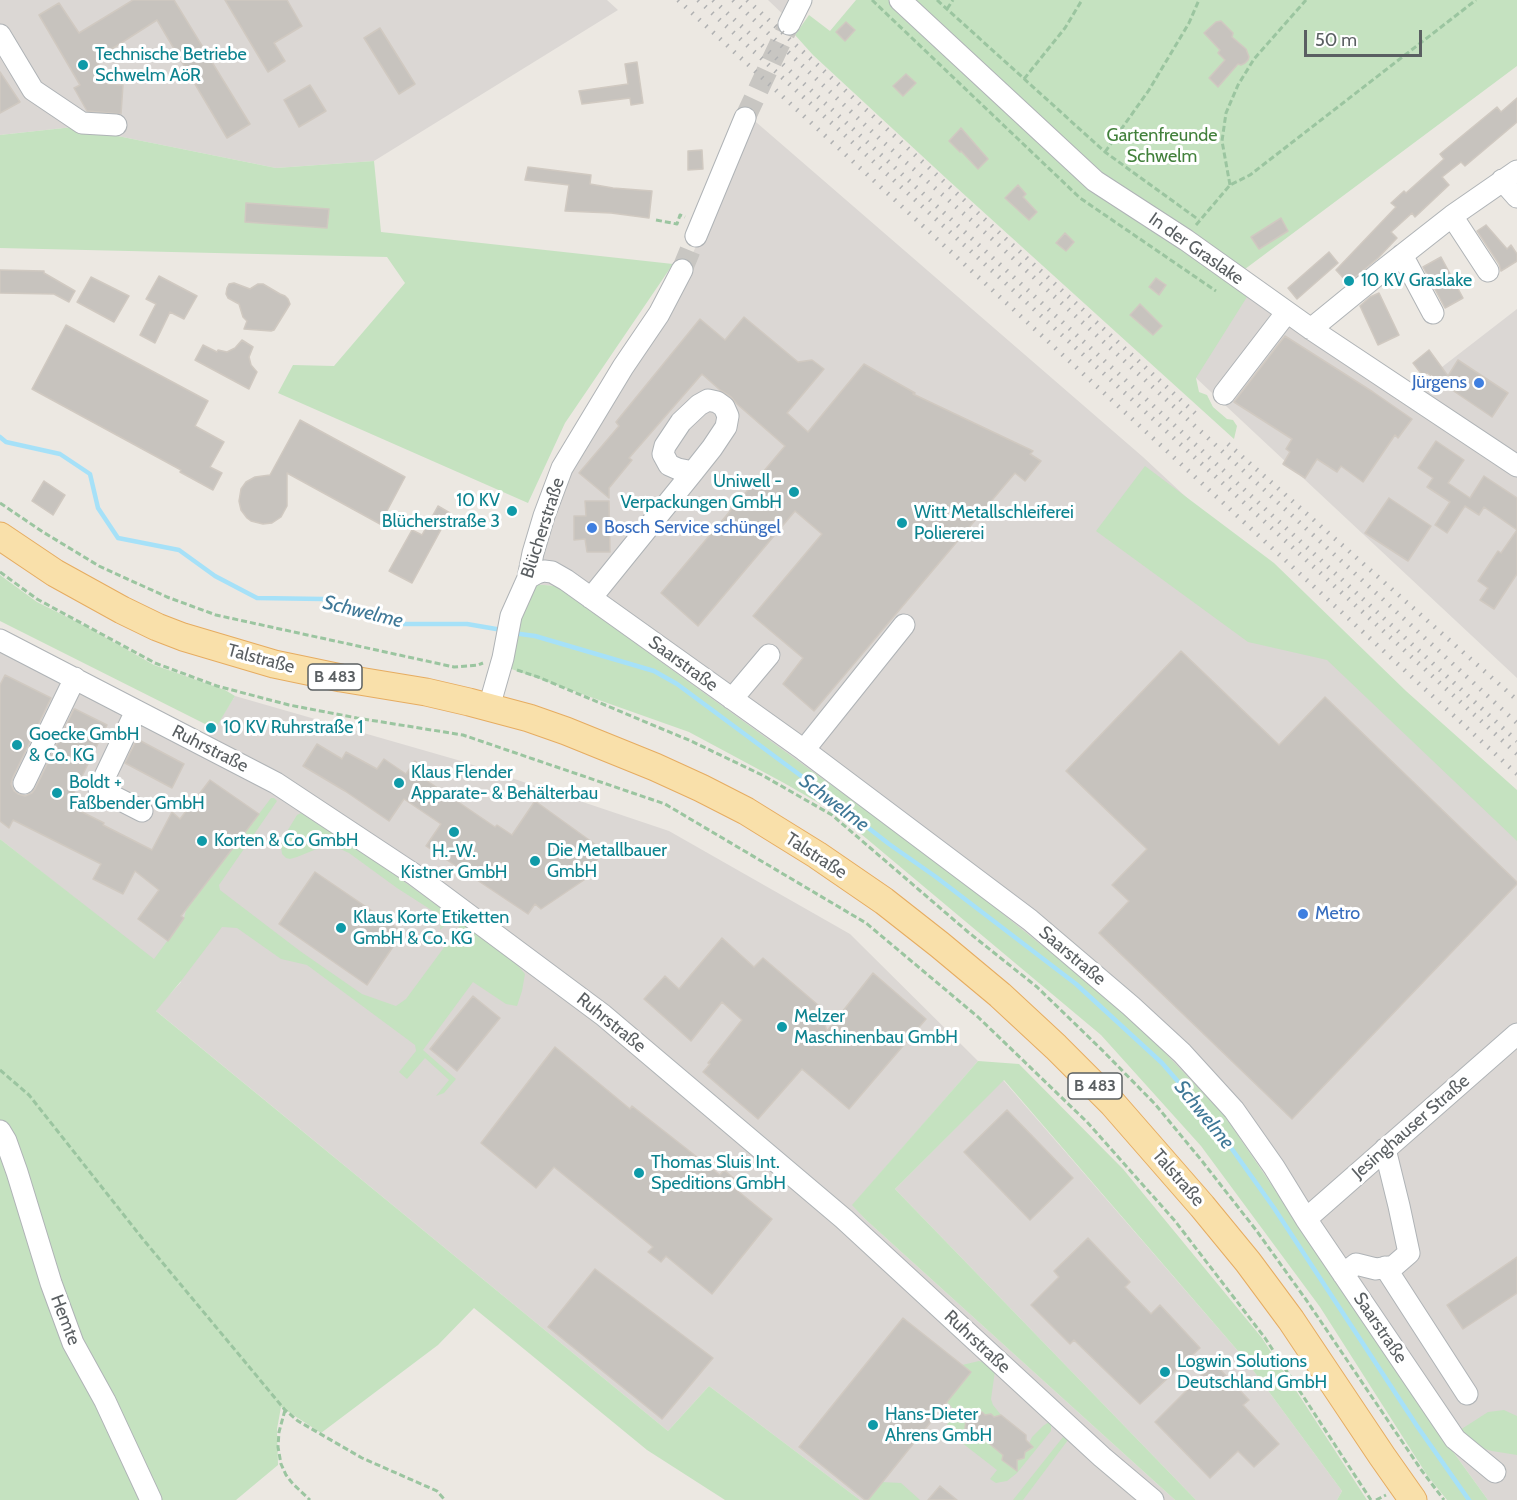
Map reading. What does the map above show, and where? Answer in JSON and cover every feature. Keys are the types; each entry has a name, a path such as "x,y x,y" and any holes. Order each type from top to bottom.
{"main road":[{"name":"Talstraße","path":"0,536 90,594 157,627 274,664 426,692 529,718 655,767 746,811 817,855 884,901 1000,995 1113,1104 1248,1262 1291,1320 1413,1500"}],"street":[{"path":"789,24 801,0"},
{"name":"In der Graslake","path":"900,0 1095,181 1186,240 1311,329 1517,466"},
{"path":"0,35 33,90 82,123 116,125"},
{"path":"699,230 745,118"},
{"path":"1311,329 1452,216 1510,176 1517,197"},
{"path":"1452,216 1488,271"},
{"path":"1402,255 1433,313"},
{"name":"Blücherstraße","path":"489,707 511,616 528,578 544,516 562,468 622,367 659,314 682,270"},
{"path":"1224,394 1287,312"},
{"path":"591,598 693,472"},
{"name":"Saarstraße","path":"528,578 544,571 552,572 566,580 804,750 1030,920 1182,1053 1233,1110 1274,1167 1306,1219 1455,1439 1495,1472"},
{"path":"804,750 904,625"},
{"name":"Ruhrstraße","path":"0,640 276,783 415,875 603,1015 844,1219 1102,1457 1153,1500"},
{"path":"732,699 769,655"},
{"path":"24,783 75,678"},
{"path":"136,711 99,789 142,811"},
{"name":"Jesinghauser Straße","path":"1306,1219 1517,1034"},
{"name":"Hemte","path":"0,1131 17,1172 51,1283 73,1343 105,1401 151,1500"},
{"path":"1343,1274 1356,1264 1376,1269 1394,1266 1409,1253 1385,1149"},
{"path":"1385,1267 1467,1394"}],"path":[{"path":"937,0 1105,152 1199,220"},
{"path":"947,9 953,0"},
{"path":"1024,80 1065,28 1082,0"},
{"path":"1105,152 1149,90 1189,23 1199,0"},
{"path":"1230,185 1222,141 1226,113 1238,85 1254,59 1306,0"},
{"path":"1186,240 1199,220 1230,185 1250,175 1476,0"},
{"path":"656,220 677,224 680,215 699,230"},
{"path":"0,503 99,566 167,597 216,615 454,667 478,665 488,661 501,665"},
{"path":"0,572 37,599 155,663 217,686 300,707 463,735 665,804 866,923 978,1017 1053,1089 1087,1122 1175,1221 1265,1338 1371,1500"},
{"path":"0,1070 28,1095 149,1247 285,1410 298,1421 363,1458 437,1491 445,1500"},
{"path":"285,1410 279,1432 278,1447 281,1464 293,1484 310,1500"},
{"path":"1422,1471 1444,1500"}],"shaded area":[{"path":"0,0 607,0 618,10 374,161 276,168 73,127 0,135"},
{"path":"768,0 797,0 789,20"},
{"path":"749,116 1143,457 1300,603 1517,822 1517,1500 1488,1500 1441,1435 1225,1116 583,606 556,586 520,583 541,508 663,317 712,212"},
{"path":"1246,296 1402,398 1517,309 1517,678 1195,377"},
{"path":"0,651 198,753 235,696 461,761 669,831 850,934 978,1061 853,1205 865,1219 1175,1500 860,1500 709,1386 668,1431 155,1010 181,982 0,839"},
{"path":"1003,1080 1244,1358 1342,1491 1337,1500 1196,1500 895,1189"}],"green space":[{"name":"Gartenfreunde Schwelm","path":"856,0 1517,0 1517,66 1233,278 1252,289 1196,378 1199,392 1207,395 1213,407 1227,419 1233,420 1237,426 1234,439 947,179 813,55 795,35 809,15 830,31"},
{"path":"73,127 276,168 374,161 381,232 673,264 565,423 528,503 278,393 293,365 334,366 405,283 387,257 0,248 0,135"},
{"path":"1145,466 1274,563 1406,691 1517,790 1517,841 1327,660 1248,642 1096,531"},
{"path":"0,575 37,602 154,665 225,690 235,696 215,729 0,621"},
{"path":"520,583 556,586 942,865 1133,1019 1225,1116 1441,1435 1488,1500 1447,1500 1427,1475 1320,1307 1201,1146 1101,1035 836,813 689,732 503,666"},
{"path":"271,798 277,801 219,885 220,890 300,951 362,994 396,1006 406,999 462,923 513,960 525,974 517,1006 506,1004 473,982 423,1050 456,1079 444,1093 436,1096 449,1080 425,1058 407,1079 399,1072 416,1051 415,1045 307,965 281,959 237,928 222,927 156,1011 668,1431 709,1386 860,1500 725,1500 647,1450 474,1308 438,1345 321,1433 281,1407 277,1429 278,1465 236,1500 0,1500 0,839 154,959 184,918 186,910"},
{"path":"301,813 378,863 452,918 440,930 439,915 349,853 329,844 297,857 286,858 282,854 283,838 297,815"},
{"path":"978,1061 1019,1064 1123,1169 1262,1338 1367,1500 1337,1500 1342,1491 1244,1358 1004,1080 895,1189 1196,1500 1175,1500 852,1205"},
{"path":"979,1361 986,1363 995,1371 991,1399 1001,1415 994,1417 982,1412 966,1418 965,1435 979,1435 1003,1455 1002,1460 1017,1466 1017,1460 1024,1457 1032,1437 1043,1426 1049,1422 1051,1424 1051,1431 1017,1473 1007,1481 996,1483 990,1479 997,1470 944,1429 956,1412 947,1402 971,1373 962,1365"},
{"path":"1504,1410 1517,1416 1517,1455 1477,1447 1460,1430 1488,1412"},
{"path":"1063,1437 1068,1440 1023,1500 1013,1500"},
{"path":"882,1482 901,1483 920,1500 868,1500"}],"building":[{"name":"Technische Betriebe Schwelm AöR","path":"133,0 174,0 250,124 227,138 157,20 96,59 108,84 123,85 121,114 87,111 74,88 80,85 39,15 59,3 79,33"},
{"path":"225,0 287,0 302,26 274,43 285,61 268,72"},
{"path":"1221,21 1233,33 1232,37 1246,49 1249,57 1245,63 1238,64 1218,87 1209,78 1225,60 1218,53 1220,50 1204,33 1216,22"},
{"path":"846,22 855,30 845,41 836,32"},
{"path":"380,28 415,84 399,94 364,38"},
{"path":"637,62 643,103 631,105 630,98 582,104 579,91 628,84 625,64"},
{"path":"0,72 20,102 0,113"},
{"path":"906,74 916,83 903,96 893,86"},
{"path":"310,85 326,111 299,127 284,100"},
{"path":"1517,98 1517,122 1465,166 1461,162 1442,177 1449,185 1415,217 1412,213 1391,232 1397,238 1378,258 1348,283 1336,270 1396,207 1391,203 1404,191 1406,193 1444,159 1440,154 1497,107 1501,112"},
{"path":"961,128 988,159 978,169 949,141"},
{"path":"702,150 703,169 688,170 688,151"},
{"path":"528,167 591,175 590,184 652,191 649,218 611,213 565,211 569,185 525,180"},
{"path":"1018,185 1026,194 1023,197 1037,212 1029,220 1005,198"},
{"path":"246,203 329,209 327,228 245,222"},
{"path":"1281,218 1288,231 1259,249 1251,237"},
{"path":"1486,225 1507,249 1511,245 1517,254 1517,261 1501,271 1499,264 1477,231"},
{"path":"1065,233 1074,242 1066,251 1056,243"},
{"path":"1329,252 1338,263 1297,299 1288,288"},
{"path":"1441,257 1463,298 1445,308 1423,267"},
{"path":"0,270 44,271 75,291 69,302 54,294 0,293"},
{"path":"159,276 197,296 184,319 170,312 155,343 140,335 156,304 146,299"},
{"path":"91,277 129,296 114,322 77,302"},
{"path":"1156,278 1166,285 1159,295 1149,287"},
{"path":"234,283 250,289 263,284 288,299 290,304 274,330 244,329 247,321 243,317 239,304 228,298 226,294 229,284"},
{"path":"1379,293 1399,335 1378,345 1360,306"},
{"path":"1140,304 1162,326 1153,335 1130,315"},
{"path":"744,317 798,362 812,360 824,369 787,413 808,432 864,364 915,393 913,394 1033,451 1030,454 1041,461 1025,481 1015,473 814,711 783,684 803,658 753,616 822,534 795,511 698,626 661,593 785,446 702,374 629,458 632,460 609,488 609,498 579,473 619,426 616,422 700,319 725,340"},
{"path":"66,325 208,401 195,426 224,442 210,467 222,473 213,490 180,472 181,470 32,389"},
{"path":"1285,336 1412,419 1398,438 1395,435 1363,482 1341,466 1337,472 1317,459 1305,478 1283,464 1290,452 1286,449 1292,439 1234,402"},
{"path":"242,340 253,347 249,357 251,365 257,372 249,389 195,360 203,345 217,352 218,350 227,352 235,348"},
{"path":"1429,350 1448,376 1458,360 1508,393 1492,417 1427,373 1423,376 1413,363"},
{"path":"300,420 405,477 380,524 287,473 287,506 281,517 272,523 263,524 247,518 241,510 239,501 241,489 246,482 255,477 270,475"},
{"path":"1436,441 1464,460 1448,483 1470,498 1484,476 1517,498 1517,530 1484,507 1479,515 1465,506 1447,533 1435,525 1450,502 1427,487 1433,478 1418,468"},
{"path":"44,481 65,495 53,515 32,501"},
{"path":"1389,498 1431,526 1408,561 1365,533"},
{"name":"Bosch Service schüngel","path":"585,501 609,501 610,552 587,552 585,539 574,540 574,516 586,516"},
{"path":"438,506 450,513 412,583 389,571 412,530 422,535"},
{"path":"1517,530 1517,574 1494,609 1480,600 1488,588 1478,581 1498,551 1501,553"},
{"name":"Metro","path":"1181,651 1279,745 1325,697 1517,882 1292,1119 1099,933 1129,901 1112,885 1147,849 1066,771"},
{"path":"5,675 51,698 13,777 11,784 18,794 25,796 35,789 75,709 107,725 68,805 104,823 103,825 152,850 172,812 180,819 210,780 259,814 181,916 184,918 168,941 138,919 159,890 135,871 123,894 93,879 101,864 13,820 9,828 0,821 0,685"},
{"path":"137,739 184,764 172,788 125,763"},
{"path":"317,744 342,759 346,752 377,769 384,759 406,774 415,761 425,768 420,776 495,827 497,825 512,835 535,801 603,850 584,880 541,909 535,904 528,914 426,846 441,824 404,799 389,821 303,766"},
{"name":"Klaus Korte Etiketten GmbH & Co. KG","path":"315,872 403,932 367,985 279,924"},
{"name":"Melzer Maschinenbau GmbH","path":"722,938 754,967 763,958 818,1005 827,1031 873,973 926,1019 849,1109 802,1069 758,1119 703,1072 742,1020 722,1002 691,1041 644,999 665,976 679,989"},
{"path":"473,996 500,1018 457,1071 430,1049"},
{"name":"Thomas Sluis Int. Speditions GmbH","path":"555,1047 630,1109 632,1106 720,1175 724,1170 737,1181 733,1187 772,1219 712,1294 666,1256 661,1262 648,1252 653,1247 554,1167 536,1188 481,1143"},
{"path":"1007,1110 1073,1178 1030,1220 964,1152"},
{"path":"1088,1238 1130,1282 1125,1287 1151,1314 1160,1305 1200,1348 1140,1404 1074,1340 1070,1344 1031,1305 1059,1277 1054,1271"},
{"path":"1517,1257 1517,1293 1463,1329 1447,1305"},
{"path":"595,1269 713,1358 662,1419 548,1327"},
{"name":"Hans-Dieter Ahrens GmbH","path":"903,1318 971,1372 868,1500 865,1500 799,1447"},
{"path":"1214,1363 1249,1400 1243,1405 1279,1444 1254,1467 1238,1451 1210,1478 1155,1422"},
{"path":"982,1412 994,1417 1001,1415 1026,1435 1026,1440 1033,1447 1025,1452 1024,1458 1017,1460 1017,1471 1002,1460 1003,1455 979,1435 964,1440 966,1418"},
{"path":"940,1486 957,1500 928,1500"}],"waterway":[{"name":"Schwelme","path":"0,437 6,442 60,454 90,474 98,508 118,538 179,550 215,576 257,598 323,599 403,624 467,624 502,630"},
{"name":"Schwelme","path":"513,633 535,636 654,671 677,684 1076,984 1162,1063 1212,1121 1274,1208 1417,1426 1469,1500"}],"tunnel":[{"path":"745,118 789,24"},
{"path":"682,270 696,236"}],"railway":[{"path":"678,0 1517,774"},
{"path":"698,0 1517,754"},
{"path":"713,0 1517,741"},
{"path":"733,0 881,140 990,237 1517,723"},
{"path":"747,0 1197,415"},
{"path":"1228,444 1517,700"}],"place":[{"name":"Technische Betriebe Schwelm AöR","path":"83,65"},
{"name":"10 KV Graslake","path":"1349,281"},
{"name":"Jürgens","path":"1479,383"},
{"name":"Uniwell - Verpackungen GmbH","path":"794,492"},
{"name":"10 KV Blücherstraße 3","path":"512,511"},
{"name":"Witt Metallschleiferei Poliererei","path":"902,523"},
{"name":"Bosch Service schüngel","path":"592,528"},
{"name":"10 KV Ruhrstraße 1","path":"211,728"},
{"name":"Goecke GmbH & Co. KG","path":"17,745"},
{"name":"Klaus Flender Apparate- & Behälterbau","path":"399,783"},
{"name":"Boldt + Faßbender GmbH","path":"57,793"},
{"name":"H.-W. Kistner GmbH","path":"454,832"},
{"name":"Korten & Co GmbH","path":"202,841"},
{"name":"Die Metallbauer GmbH","path":"535,861"},
{"name":"Metro","path":"1303,914"},
{"name":"Klaus Korte Etiketten GmbH & Co. KG","path":"341,928"},
{"name":"Melzer Maschinenbau GmbH","path":"782,1027"},
{"name":"Thomas Sluis Int. Speditions GmbH","path":"639,1173"},
{"name":"Logwin Solutions Deutschland GmbH","path":"1165,1372"},
{"name":"Hans-Dieter Ahrens GmbH","path":"873,1425"}]}
